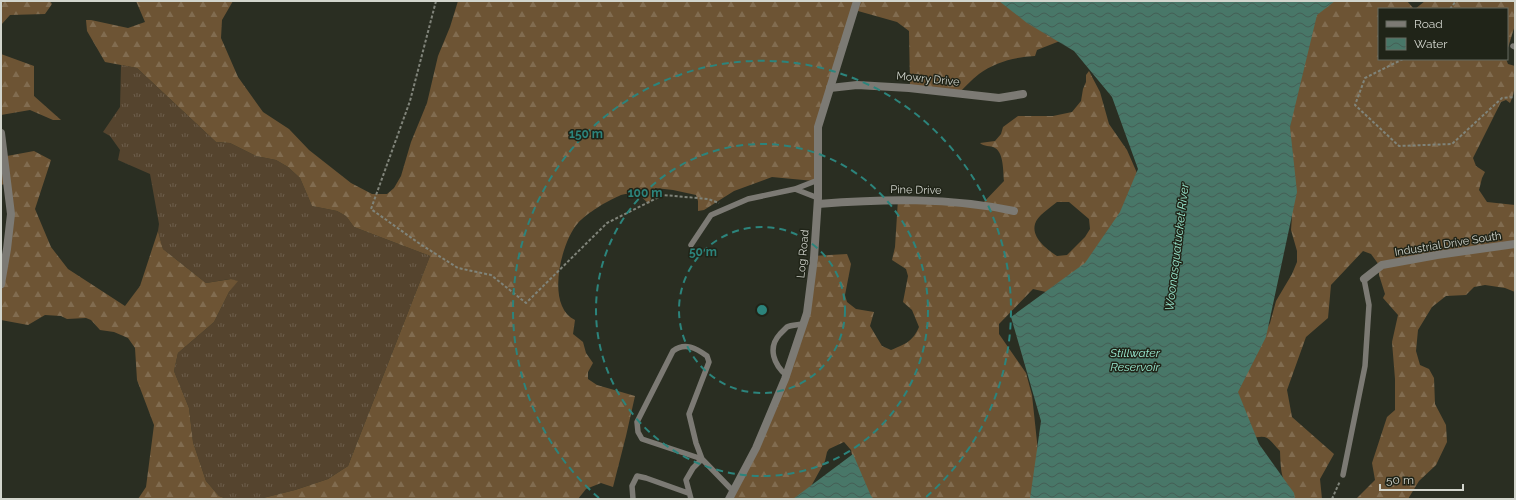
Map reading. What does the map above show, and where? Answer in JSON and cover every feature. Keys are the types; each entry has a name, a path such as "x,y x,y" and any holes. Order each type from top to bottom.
{"street":[{"name":"Log Road","path":"729,499 756,448 786,376 807,313 814,258 818,201 818,127 857,1"},
{"name":"Mowry Drive","path":"830,88 857,85 909,88 999,98 1022,94"},
{"path":"1,133 11,214 1,284"},
{"name":"Pine Drive","path":"818,201 929,200 991,206 1014,211"},
{"name":"Industrial Drive South","path":"1364,278 1382,265 1437,255 1515,244"}],"lane":[{"path":"691,245 711,215 748,199 795,189 818,180"},
{"path":"795,189 818,201"},
{"path":"1343,475 1365,366 1369,305 1364,278"},
{"path":"786,376 778,369 774,359 773,348 778,337 787,327 803,324"},
{"path":"702,459 642,439 638,432 637,422 673,351 678,347 686,346 698,349 707,356 709,362 689,414 696,443 702,459 733,491"},
{"path":"691,499 688,493 686,480 693,468 702,459"},
{"path":"633,499 632,486 637,476 688,493"}],"path":[{"path":"436,1 410,101 371,209 420,244 458,268 490,275 526,303 607,223 663,196 708,199 729,207"},
{"path":"1401,60 1365,78 1355,105 1399,146 1452,144 1502,98 1515,97"},
{"path":"1332,499 1343,475"}],"green space":[{"path":"1,1 50,1 52,4 45,14 10,15 1,25"},
{"path":"136,1 233,1 222,20 221,38 238,77 263,112 289,129 309,150 351,183 372,194 387,194 394,188 401,176 411,142 427,103 438,56 450,27 458,1 1004,1 1070,37 1037,50 1035,56 1013,59 992,66 976,76 958,94 910,87 909,31 897,22 855,11 820,121 814,181 772,177 734,191 704,210 698,211 698,201 696,195 655,188 649,204 637,193 623,194 603,204 582,219 572,232 566,244 562,258 558,288 560,302 566,313 575,320 573,334 583,342 586,353 593,363 588,372 588,379 597,385 635,396 613,487 601,483 586,489 578,499 259,499 295,490 328,479 348,466 430,256 354,227 346,216 337,211 312,206 300,178 288,167 276,160 256,156 230,143 216,142 137,68 105,62 87,31 86,20 128,28 145,22"},
{"path":"1309,1 1407,1 1413,8 1378,8 1378,60 1506,60 1508,64 1515,66 1515,80 1512,99 1510,103 1506,100 1501,102 1473,158 1476,166 1485,172 1479,190 1487,202 1515,205 1515,292 1505,288 1485,285 1474,287 1466,295 1446,296 1432,307 1418,330 1416,351 1420,365 1429,369 1434,378 1435,404 1446,425 1447,442 1436,465 1419,481 1408,499 1356,499 1375,480 1372,463 1387,417 1395,410 1395,379 1392,342 1398,315 1383,298 1385,294 1379,275 1379,265 1371,254 1363,251 1331,285 1328,318 1306,337 1287,390 1292,417 1334,454 1320,479 1322,499 1295,499 1284,481 1280,451 1267,438 1260,437 1249,439 1237,425 1232,365 1261,340 1270,323 1276,301 1292,274 1297,262 1297,251 1291,230 1292,216 1287,167 1293,156 1289,133"},
{"path":"1425,1 1515,1 1515,25 1508,48 1508,8 1416,8"},
{"path":"1,54 34,66 34,96 61,120 53,120 30,110 1,115"},
{"path":"121,65 137,68 216,142 230,143 256,156 276,160 288,167 300,178 312,206 337,211 346,216 354,227 430,256 348,466 328,479 295,490 259,499 227,499 219,496 206,481 193,442 189,408 174,371 178,353 214,322 229,292 237,281 230,279 206,283 163,249 158,231 159,224 150,174 118,160 120,150 110,136 103,132 120,107"},
{"path":"1089,71 1100,92 1109,124 1127,150 1137,173 1123,238 1046,292 1033,289 999,324 999,334 1026,373 1032,395 1040,470 1032,499 864,499 859,488 851,450 844,442 829,449 825,461 809,490 796,499 726,499 762,430 791,357 805,307 812,256 847,254 851,264 845,295 847,302 856,309 874,312 870,326 882,346 891,350 908,342 914,336 919,327 912,310 903,302 908,276 906,269 892,260 895,247 898,199 982,204 1004,181 1002,158 998,150 980,143 995,141 1001,134 1003,127 1018,116 1053,116 1072,112 1081,101 1086,82 1086,75","holes":["1057,202 1069,202 1089,219 1090,229 1085,237 1067,255 1057,256 1045,247 1038,239 1035,234 1035,224 1041,215"]},
{"path":"1,134 7,156 34,151 51,160 35,209 51,247 68,269 125,306 140,286 158,231 163,249 206,283 231,279 238,281 229,292 214,322 178,353 174,371 189,408 193,442 206,481 219,496 227,499 138,499 146,487 154,425 137,380 135,348 128,338 114,332 100,330 91,320 86,318 67,319 61,316 45,315 28,325 1,320 1,285 7,249 8,183 1,185"}],"water":[{"name":"Stillwater Reservoir","path":"999,1 1335,1 1317,15 1290,127 1297,192 1266,337 1238,392 1259,444 1294,493 1295,499 1030,499 1041,421 1011,317 1085,263 1120,212 1138,169 1112,97 1074,51 1027,23"},
{"path":"853,454 871,496 874,499 793,499"}],"water label":[{"name":"Woonasquatucket River","path":"1177,247"}]}
